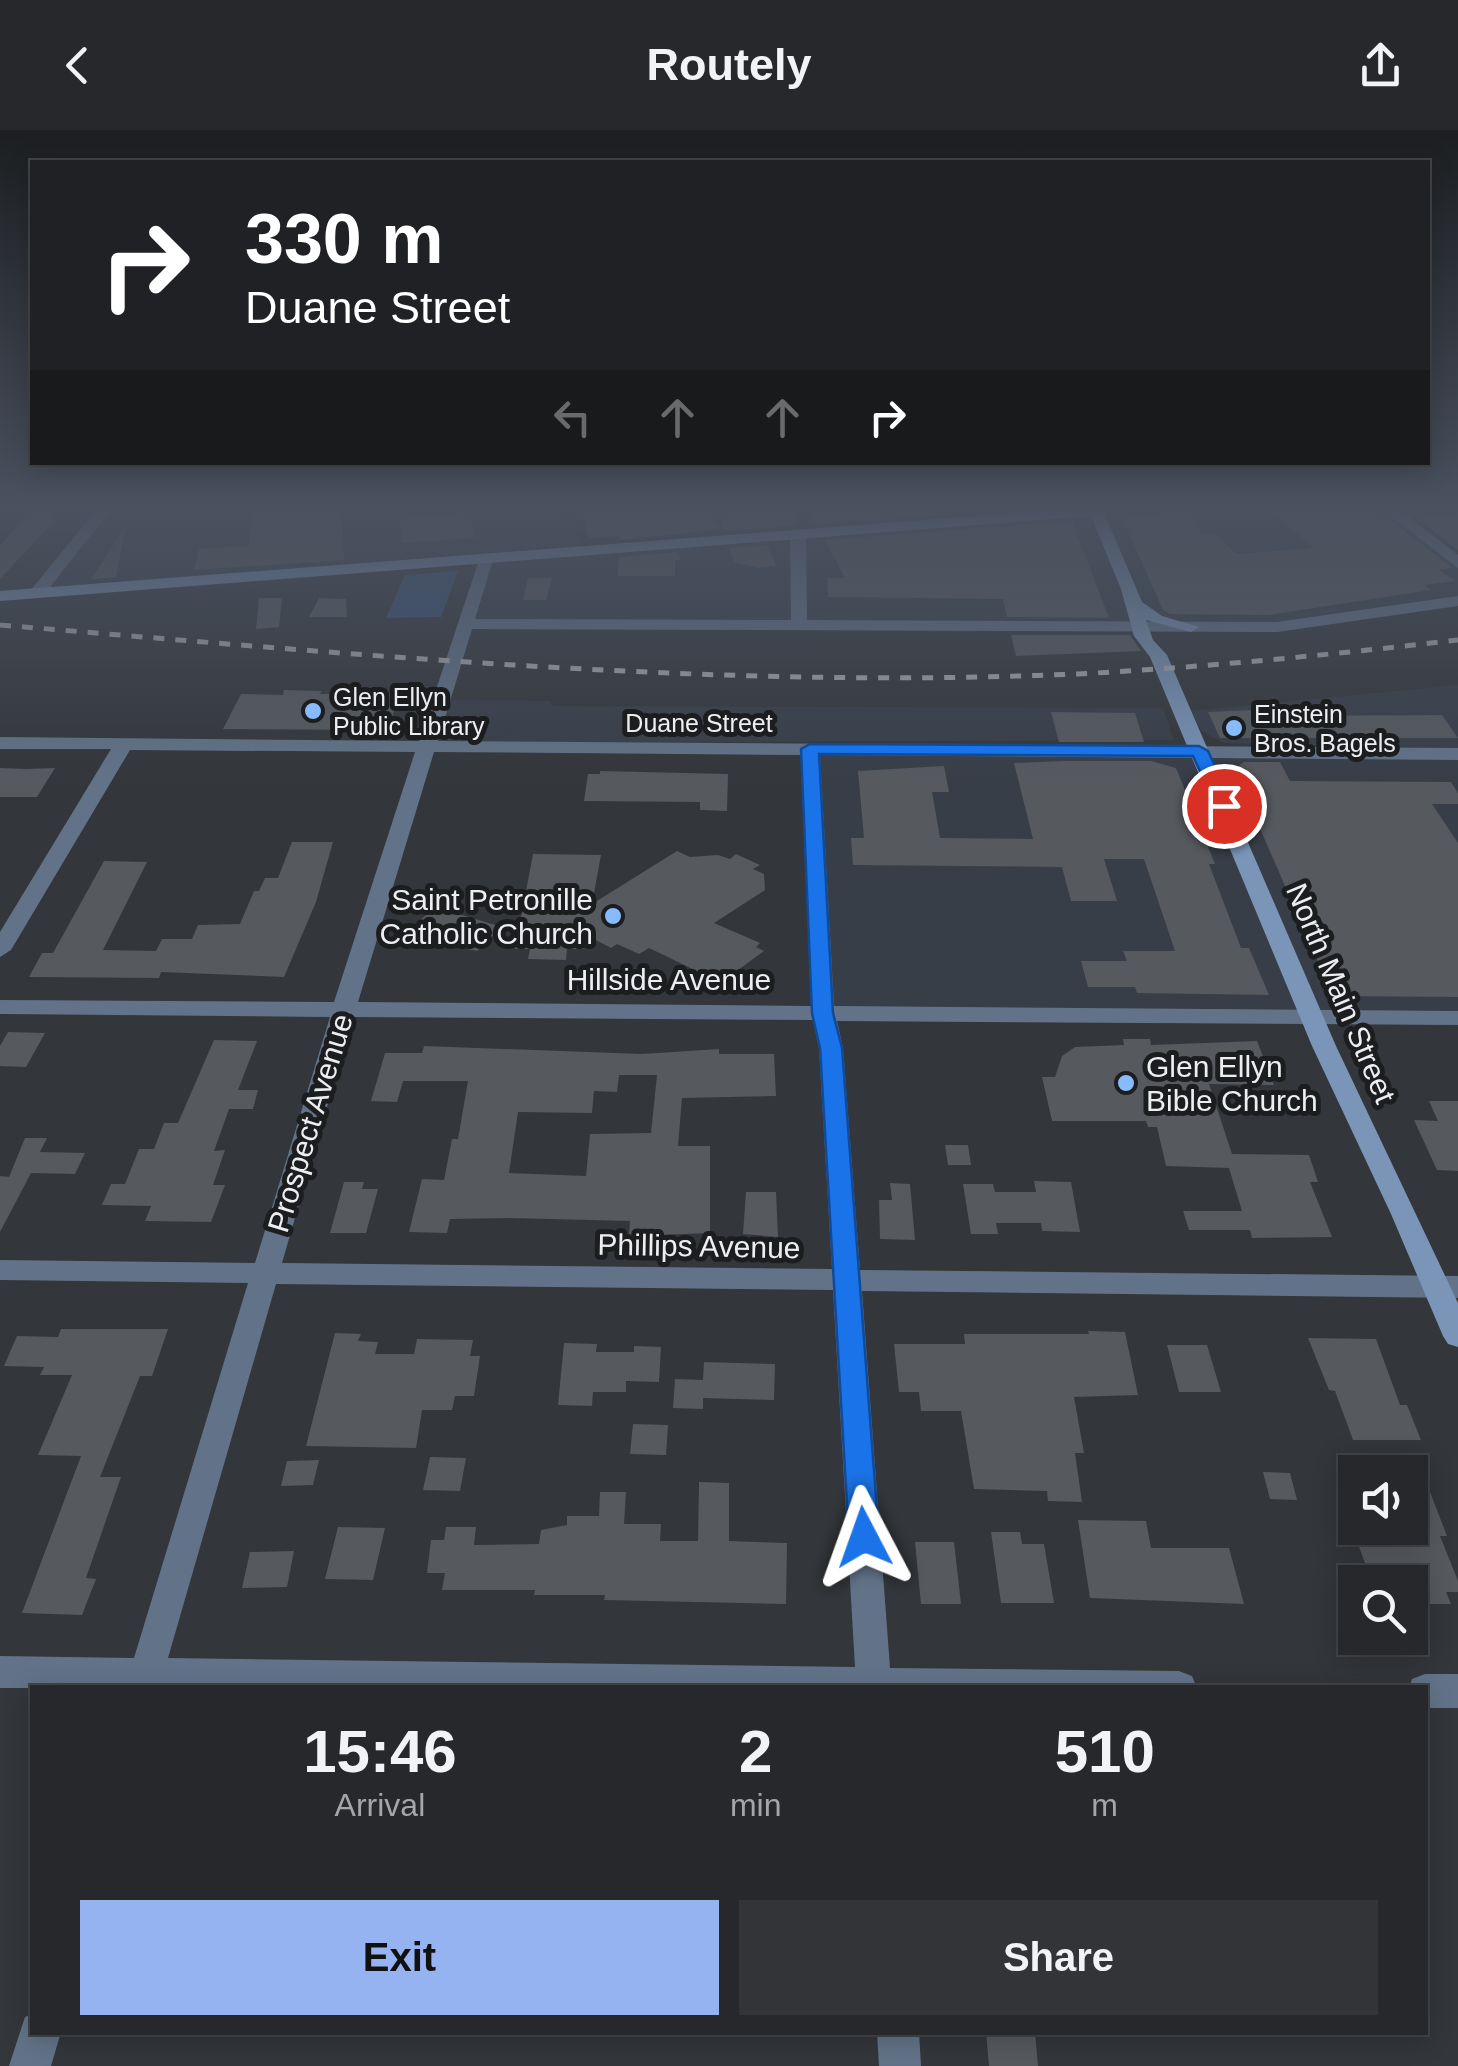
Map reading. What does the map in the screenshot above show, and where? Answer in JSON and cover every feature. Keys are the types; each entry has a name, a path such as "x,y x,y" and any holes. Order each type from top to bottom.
{"street":[{"name":"Prospect Avenue","path":"144,1681 471,601"},
{"path":"799,601 800,624"},
{"name":"North Main Street","path":"1134,601 1138,628 1158,656 1313,1017 1447,1287 1458,1336"},
{"path":"463,624 1277,627 1444,601"},
{"path":"1135,605 1157,620 1191,627"},
{"path":"1158,656 1162,638 1191,627"},
{"name":"Duane Street","path":"0,744 1458,754"},
{"path":"0,950 124,744"},
{"path":"810,749 823,1013 831,1048 874,1685"},
{"name":"Hillside Avenue","path":"0,1006 1458,1018"},
{"name":"Phillips Avenue","path":"0,1270 1447,1287"},
{"path":"0,1672 144,1681 728,1685"},
{"path":"1428,1690 1458,1691"},
{"path":"30,2066 39,2035"},
{"path":"898,2035 900,2066"}],"shaded area":[{"path":"393,601 447,601 441,617 386,618"},
{"path":"477,601 795,601 796,622 471,621"},
{"path":"804,601 1131,601 1141,624 805,622"},
{"path":"1138,601 1441,601 1273,625 1149,626"},
{"path":"1458,685 1458,749 1224,743 1202,731 1189,711"},
{"path":"445,700 551,701 551,706 1163,708 1174,740 432,743"},
{"path":"814,752 1198,754 1305,1012 829,1009"},
{"path":"1209,755 1458,757 1458,1014 1318,1013"}],"building":[{"path":"259,601 282,601 279,627 256,629"},
{"path":"317,601 346,601 347,617 309,617"},
{"path":"1004,601 1103,601 1109,618 1007,617"},
{"path":"1159,601 1357,601 1268,615 1170,614"},
{"path":"1011,635 1130,635 1141,651 1016,656"},
{"name":"Glen Ellyn Public Library","path":"284,690 400,694 388,728 382,730 223,729 241,694 283,695"},
{"path":"1254,710 1256,716 1442,715 1458,738 1220,738 1208,712"},
{"path":"1051,712 1135,713 1144,742 1059,742"},
{"path":"1151,761 1176,768 1215,864 1209,864 1241,948 1249,948 1269,995 1137,993 1135,987 1088,987 1081,961 1127,961 1123,951 1175,951 1144,859 1104,859 1117,901 1071,901 1062,867 853,865 851,838 864,838 858,771 944,766 949,792 932,792 940,838 1033,839 1014,763"},
{"path":"1244,762 1280,762 1290,781 1451,782 1458,793 1458,804 1432,804 1458,843 1458,997 1333,996 1234,769"},
{"path":"0,768 55,768 37,797 0,797"},
{"path":"588,774 728,774 727,811 700,810 700,802 584,801"},
{"path":"292,842 333,842 316,902 284,977 161,972 159,978 29,977 42,953 53,953 104,861 147,862 103,950 156,951 162,939 192,939 198,925 240,924 254,891 259,891 265,878 278,878"},
{"name":"Saint Petronille Catholic Church","path":"677,851 690,857 718,855 730,859 736,854 760,865 753,869 764,874 765,890 714,923 760,943 756,947 764,951 727,978 713,972 707,976 649,948 639,954 617,944 611,948 586,935 584,949 567,949 566,960 528,959 530,949 515,949 533,854 601,855 592,904"},
{"path":"435,907 502,927 477,951 421,940 426,935 410,929"},
{"path":"8,1032 45,1033 26,1067 0,1066 0,1046"},
{"path":"1123,1039 1150,1039 1151,1045 1257,1041 1274,1085 1209,1084 1232,1154 1309,1155 1318,1182 1310,1182 1332,1237 1252,1238 1250,1230 1189,1230 1183,1211 1242,1211 1229,1168 1166,1166 1157,1127 1148,1127 1146,1121 1052,1121 1042,1077 1055,1077 1062,1056 1075,1047 1124,1045"},
{"path":"214,1040 257,1041 238,1090 258,1090 253,1109 229,1109 214,1151 225,1150 213,1185 225,1185 211,1222 145,1221 151,1206 102,1205 111,1184 125,1184 139,1149 154,1149 164,1123 178,1123"},
{"path":"424,1046 642,1054 719,1049 719,1054 774,1054 776,1096 682,1098 678,1146 710,1146 710,1233 629,1236 630,1221 510,1218 450,1219 447,1233 409,1232 422,1179 444,1180 452,1139 458,1139 468,1081 403,1081 397,1102 371,1101 385,1053 422,1053","holes":["619,1075 657,1075 651,1133 590,1134 586,1176 509,1173 518,1112 592,1113 594,1091 617,1092"]},
{"path":"1429,1101 1458,1101 1458,1171 1437,1170 1414,1120 1438,1121"},
{"path":"25,1138 47,1138 40,1152 85,1153 75,1174 31,1173 0,1232 0,1176 9,1177"},
{"path":"945,1145 968,1145 971,1165 948,1165"},
{"path":"1034,1181 1071,1182 1080,1232 1042,1231 1041,1223 996,1223 998,1234 971,1234 963,1184 993,1184 995,1192 1036,1192"},
{"path":"344,1182 364,1182 362,1189 378,1189 366,1233 330,1233"},
{"path":"890,1183 910,1184 915,1240 880,1239 879,1200 892,1200"},
{"path":"746,1192 776,1192 778,1237 743,1234"},
{"path":"61,1329 168,1329 152,1376 140,1376 100,1477 121,1477 86,1578 96,1579 82,1615 22,1613 81,1456 38,1455 72,1375 40,1375 44,1367 4,1366 17,1336 58,1337"},
{"path":"1088,1331 1125,1332 1138,1395 1074,1397 1084,1453 1075,1453 1082,1502 1048,1501 1047,1491 974,1489 961,1411 921,1411 919,1392 899,1392 894,1344 965,1344 964,1334 1089,1334"},
{"path":"335,1333 361,1334 358,1341 378,1342 375,1354 414,1354 417,1339 473,1340 470,1356 480,1356 474,1396 455,1396 452,1410 422,1410 416,1448 306,1446"},
{"path":"1308,1338 1376,1339 1400,1405 1407,1405 1421,1440 1353,1440 1335,1391 1329,1390"},
{"path":"564,1343 597,1344 596,1352 634,1352 634,1346 661,1347 659,1382 626,1381 626,1392 593,1392 592,1406 558,1405"},
{"path":"1167,1345 1207,1345 1221,1392 1179,1392"},
{"path":"704,1362 775,1364 774,1400 703,1398 703,1409 673,1408 675,1379 703,1380"},
{"path":"633,1424 668,1425 666,1455 630,1454"},
{"path":"430,1457 466,1458 460,1491 423,1490"},
{"path":"319,1460 313,1485 281,1486 287,1461"},
{"path":"1263,1472 1290,1473 1297,1500 1270,1499"},
{"path":"699,1482 729,1483 729,1541 787,1543 786,1604 604,1600 605,1595 534,1595 535,1590 442,1590 445,1573 427,1573 431,1540 444,1540 446,1527 476,1527 474,1545 539,1544 541,1530 567,1525 567,1516 599,1516 600,1492 626,1492 624,1524 661,1524 660,1541 698,1541"},
{"path":"1430,1492 1447,1536 1440,1536 1458,1581 1458,1592 1446,1592 1451,1604 1428,1604 1428,1565 1366,1565 1358,1545 1428,1545"},
{"path":"1078,1520 1146,1521 1151,1548 1229,1548 1244,1604 1090,1598"},
{"path":"338,1527 385,1528 373,1580 325,1579"},
{"path":"991,1532 1020,1532 1022,1544 1044,1544 1054,1603 1001,1603"},
{"path":"915,1542 954,1542 961,1604 921,1604"},
{"path":"294,1551 287,1587 242,1588 250,1552"},
{"path":"986,2035 1035,2035 1038,2066 989,2066"}],"railway":[{"path":"0,625 548,667 822,677 1096,673 1458,640"}],"place":[{"name":"Glen Ellyn Public Library","path":"313,711"},
{"name":"Einstein Bros. Bagels","path":"1234,728"},
{"name":"Saint Petronille Catholic Church","path":"613,916"},
{"name":"Glen Ellyn Bible Church","path":"1126,1083"}],"route":[{"path":"864,1537 831,1048 823,1013 810,749 1199,751 1224,806"}]}
